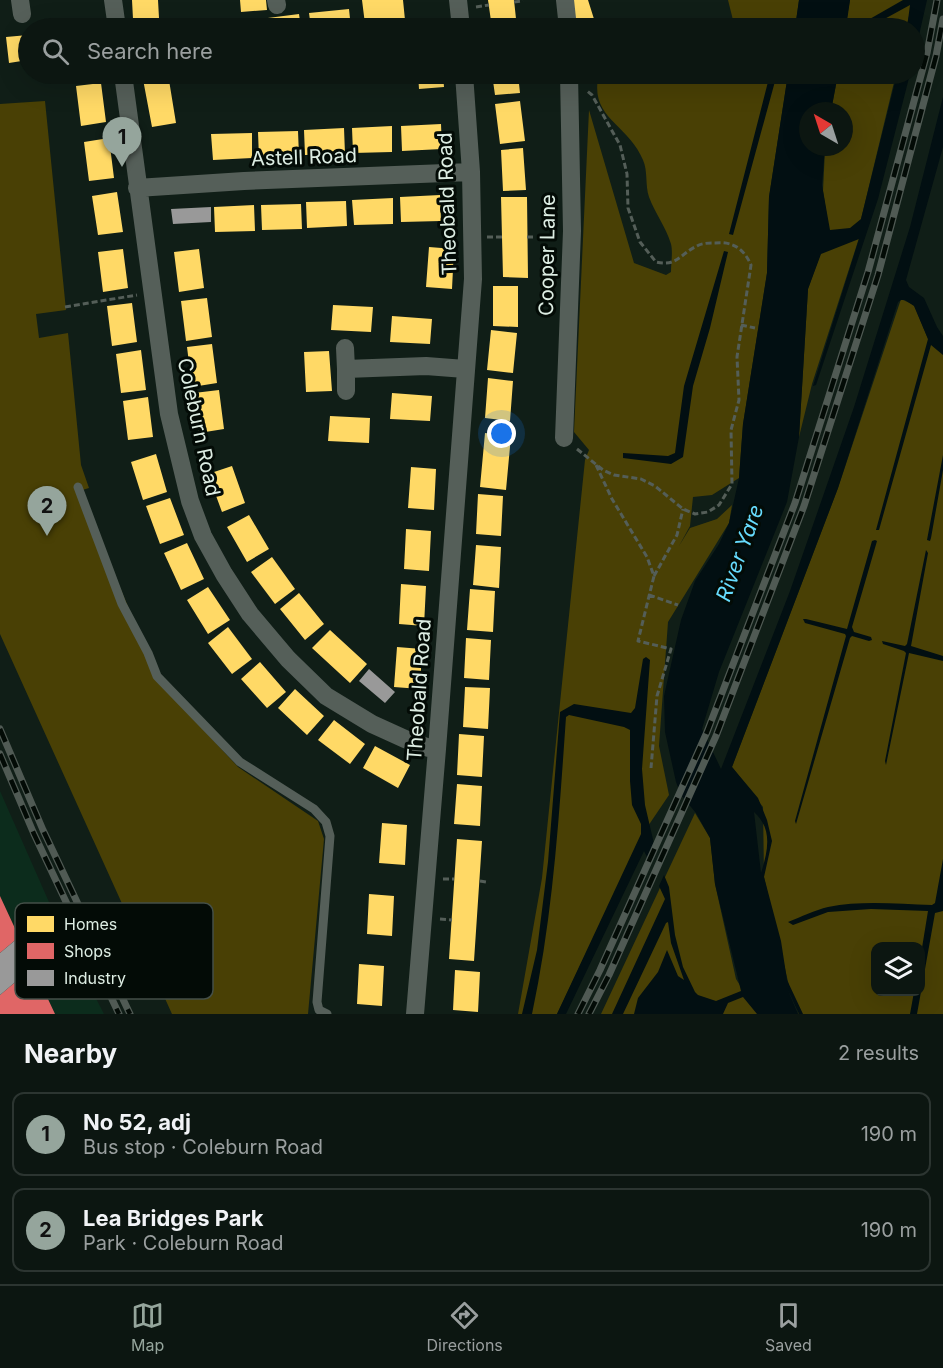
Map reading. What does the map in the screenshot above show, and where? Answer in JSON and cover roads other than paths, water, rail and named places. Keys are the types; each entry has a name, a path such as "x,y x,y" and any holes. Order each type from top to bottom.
{"street":[{"path":"113,0 116,18"},
{"path":"458,0 459,18"},
{"path":"565,0 567,18"},
{"name":"Coleburn Road","path":"124,84 169,414 189,501 203,537 250,614 288,659 326,696 372,724 405,739 437,749"},
{"name":"Theobald Road","path":"411,1014 437,749 473,279 471,172 465,84"},
{"name":"Cooper Lane","path":"564,438 572,231 569,84"},
{"name":"Astell Road","path":"137,188 471,172"},
{"path":"345,348 346,390"},
{"path":"345,369 426,366 465,369"}],"lane":[{"path":"78,487 122,604 148,653 157,676 240,762 314,809 326,822 330,836 316,1002 319,1010 327,1014"}],"water":[{"path":"799,0 850,0 847,18 796,18"},
{"path":"903,0 927,0 923,18 908,18 910,5 886,18 872,18"},
{"path":"767,84 774,84 733,235 729,234"},
{"name":"River Yare","path":"786,84 836,84 833,102 799,102 799,156 824,156 822,185 830,230 850,228 861,219 895,84 907,84 878,199 816,385 813,386 859,239 821,254 808,289 799,437 787,502 719,672 702,729 721,769 790,591 854,407 910,227 943,97 943,147 906,280 909,287 924,298 943,336 943,355 931,345 879,530 876,530 928,339 914,306 905,300 898,302 838,488 732,767 758,798 767,820 772,841 764,877 781,941 787,980 803,1014 799,1014 787,988 798,1014 757,1014 743,997 728,1003 723,1014 634,1014 638,998 658,972 667,950 678,976 684,980 671,943 668,922 623,1014 612,1014 665,899 659,886 664,875 669,887 675,935 683,967 695,992 716,1001 741,991 715,884 710,838 696,813 681,795 676,782 665,732 664,696 681,620 695,581 719,544 729,523 739,478 743,424 767,273 769,197","holes":["754,812 766,833 767,849 761,873"]},
{"path":"724,251 728,252 693,386 683,457 671,464 623,458 623,453 668,456 675,453 684,386"},
{"path":"943,455 943,470 930,541 927,540"},
{"path":"872,541 877,541 852,627 854,632 871,637 872,640 852,636 850,638 796,824 846,636 805,623 803,619 847,629"},
{"path":"926,550 928,553 911,646 943,656 943,661 909,653 886,765 906,653 883,644 882,641 905,646 907,644"},
{"path":"646,657 650,660 642,769 645,805 655,848 649,861 644,851 566,1014 557,1014 641,834 641,824 632,805 630,730 569,715 566,717 561,792 545,940 532,1014 522,1014 537,950 548,862 560,712 574,704 631,713 635,708 643,659"},
{"path":"943,859 943,911 935,913 925,969 925,942 923,942 928,911 871,909 828,912 793,925 788,922 818,910 841,905 880,903 932,905 935,903"},
{"path":"913,996 920,996 917,1014 910,1014"}],"railway":[{"path":"925,60 937,0"},
{"path":"589,1014 609,975 716,736 804,506 878,275 936,56 943,19"},
{"path":"578,1014 707,732 795,503 868,272 919,84"},
{"path":"0,729 43,830 78,903"},
{"path":"0,754 67,903"},
{"path":"112,999 119,1014"},
{"path":"123,999 130,1014"}],"place":[{"name":"No 52, adj","path":"122,167"},
{"name":"Lea Bridges Park","path":"47,536"}]}
